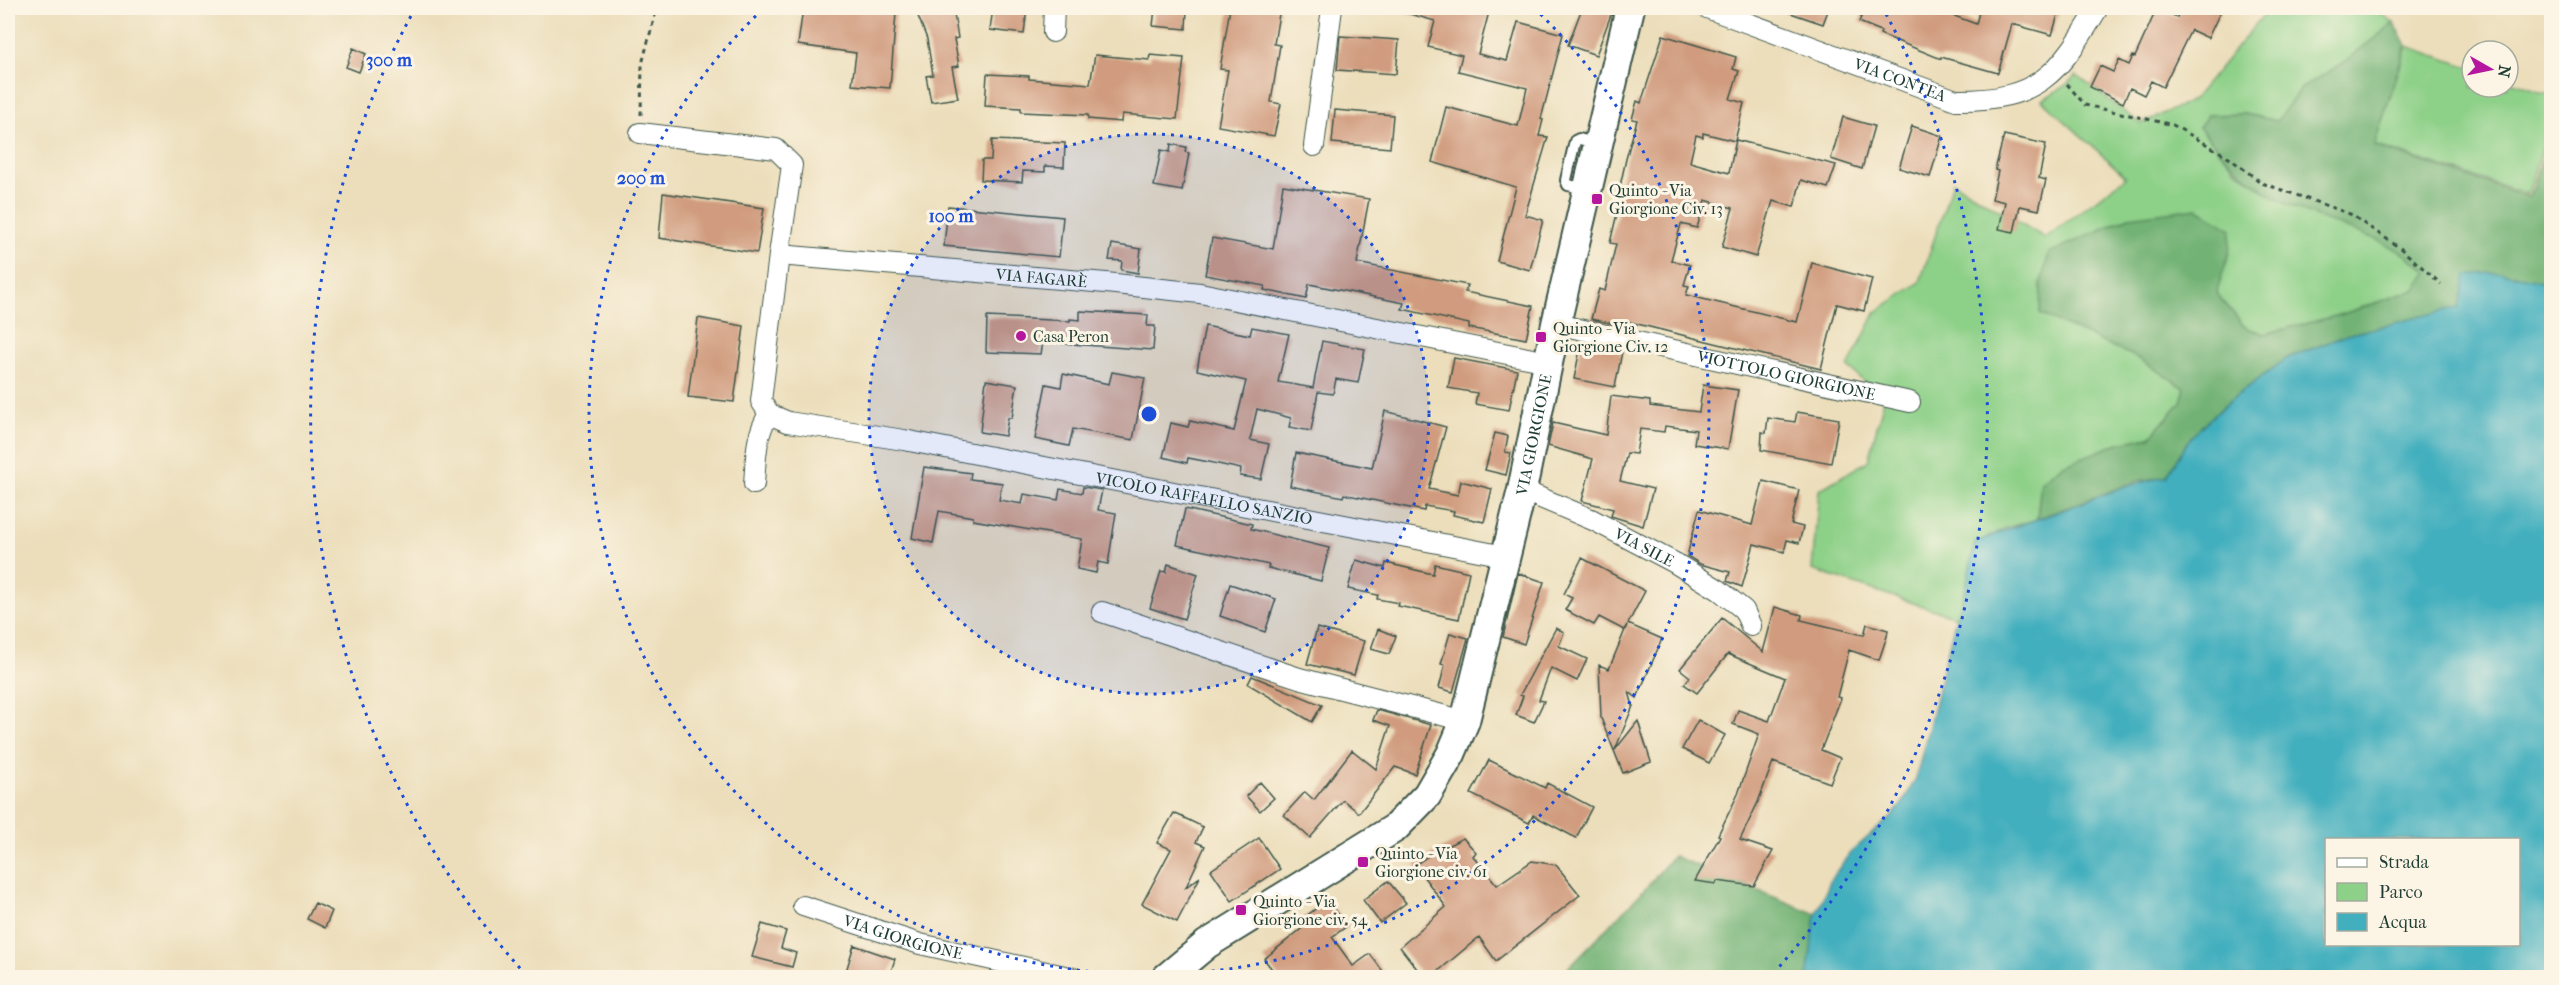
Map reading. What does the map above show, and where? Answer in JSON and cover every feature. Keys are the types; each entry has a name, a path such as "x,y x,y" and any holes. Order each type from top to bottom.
{"street":[{"path":"1053,32 1054,8"},
{"path":"1314,146 1332,8"},
{"name":"VIA GIORGIONE","path":"1166,978 1207,944 1395,828 1427,795 1451,754 1465,721 1522,490 1556,324 1630,8"},
{"name":"VIA CONTEA","path":"1707,8 1956,100 1984,100 2021,93 2056,71 2080,39 2098,8"},
{"path":"640,133 776,149 792,165 761,401 769,414 762,424 758,441 754,484"},
{"name":"VIA FAGARÈ","path":"779,255 1200,293 1548,362"},
{"name":"VIOTTOLO GIORGIONE","path":"1556,324 1910,402"},
{"name":"VICOLO RAFFAELLO SANZIO","path":"769,414 788,422 904,440 1505,556"},
{"name":"VIA SILE","path":"1522,490 1593,520 1675,563 1719,590 1744,610 1751,626"},
{"path":"1102,612 1299,678 1465,721"},
{"name":"VIA GIORGIONE","path":"803,906 920,944 1074,978"}],"path":[{"path":"640,133 642,64 657,8"},
{"path":"2056,71 2085,105 2173,126 2225,155 2262,183 2350,214 2400,248 2440,284"}],"green space":[{"path":"2275,8 2374,8 2394,23 2340,65 2301,89 2277,121 2245,114 2208,115 2199,127 2237,171 2287,204 2398,248 2429,272 2414,290 2340,315 2264,334 2245,327 2216,293 2229,254 2129,217 2050,253 2041,282 2040,314 2138,358 2185,388 2181,402 2150,437 2119,443 2041,482 2037,519 2006,528 1975,543 1965,592 1956,617 1812,570 1819,490 1868,461 1884,400 1848,367 1876,312 1920,282 1953,182 2045,238 2126,177 2042,100 2066,85 2076,75 2141,124 2193,100 2266,12"},
{"path":"2394,23 2406,45 2374,146 2530,197 2551,132 2551,283 2501,272 2460,307 2347,335 2286,359 2232,399 2192,435 2166,477 2137,481 2037,519 2041,482 2061,466 2119,443 2150,437 2181,402 2185,388 2138,358 2040,314 2041,282 2049,253 2129,217 2197,208 2231,229 2229,254 2216,293 2245,327 2264,334 2340,315 2414,290 2428,272 2396,249 2307,213 2263,190 2240,171 2199,127 2208,115 2245,114 2277,121 2300,89 2340,65"},
{"path":"2407,46 2460,64 2460,99 2520,99 2520,84 2551,95 2551,122 2528,194 2374,145"},
{"path":"1673,856 1816,914 1807,977 1558,978 1645,889"}],"water":[{"path":"2501,272 2551,283 2551,977 1807,977 1816,914 1831,879 1850,853 1893,815 1902,804 1916,778 1956,617 1965,592 1975,543 2114,491 2166,477 2192,435 2232,399 2286,359 2347,335 2459,307 2466,275"}],"building":[{"path":"803,8 854,8 896,13 890,88 852,85 856,53 798,45"},
{"path":"918,8 953,8 958,38 954,39 959,66 952,67 958,98 931,102 926,76 933,75 927,39 918,16"},
{"path":"993,8 1027,8 1024,34 990,30"},
{"path":"1155,8 1187,8 1186,29 1153,26"},
{"path":"1230,8 1280,8 1274,44 1280,45 1271,102 1281,104 1274,136 1218,126 1228,70 1220,69"},
{"path":"1404,8 1490,8 1478,54 1507,61 1518,22 1563,34 1541,119 1543,120 1539,136 1548,137 1525,215 1543,220 1530,270 1497,261 1516,187 1432,162 1446,107 1518,126 1527,88 1458,71 1462,55 1428,47 1435,21 1403,12"},
{"path":"1582,8 1610,8 1609,11 1612,12 1596,55 1568,45"},
{"path":"1783,8 1829,8 1823,24 1782,10"},
{"path":"1865,8 1933,8 1976,24 1980,8 2060,8 2052,35 2012,24 1998,73 1941,57 1941,59 1880,34 1881,31 1859,22"},
{"path":"2157,8 2177,17 2181,8 2222,8 2208,38 2191,30 2163,87 2151,81 2144,95 2130,88 2123,103 2090,87 2100,66 2113,72 2119,60 2129,65 2133,56 2135,57"},
{"path":"1663,35 1736,57 1733,69 1739,71 1730,99 1744,103 1735,141 1703,133 1703,137 1696,135 1690,162 1729,173 1736,140 1836,165 1828,188 1801,180 1794,207 1773,201 1756,257 1722,247 1733,208 1705,200 1697,228 1681,224 1671,260 1690,265 1684,285 1689,286 1686,295 1797,322 1812,263 1872,279 1864,311 1837,304 1821,369 1629,322 1627,327 1591,319 1599,289 1605,291 1616,244 1610,243 1620,201 1617,200 1626,159 1637,120 1632,119 1637,101 1641,103"},
{"path":"1340,36 1399,40 1396,74 1337,70"},
{"path":"353,48 366,54 359,72 346,67"},
{"path":"1095,55 1149,60 1150,55 1184,58 1177,119 1122,114 1121,122 1088,119 1088,115 1021,112 1021,108 985,106 987,74 1029,76 1029,79 1090,84"},
{"path":"1335,110 1393,115 1390,148 1332,143"},
{"path":"1843,117 1874,126 1862,169 1831,159"},
{"path":"1912,126 1942,136 1930,177 1899,168"},
{"path":"2004,135 2046,144 2039,178 2046,180 2039,210 2020,206 2014,232 1999,229 2005,202 1992,199 1998,171 1995,170"},
{"path":"992,140 1065,143 1064,167 1045,166 1045,172 1023,171 1022,182 981,180 982,160 991,160"},
{"path":"1171,144 1186,147 1185,152 1189,153 1182,191 1154,186 1161,150 1170,152"},
{"path":"1283,185 1369,199 1357,263 1467,285 1465,292 1533,306 1526,339 1469,328 1469,324 1402,309 1404,303 1309,284 1306,299 1264,290 1265,286 1205,275 1212,238 1273,249"},
{"path":"663,193 764,208 757,253 659,238"},
{"path":"948,206 1063,217 1059,257 944,246"},
{"path":"1112,244 1141,249 1138,273 1121,270 1122,261 1109,260"},
{"path":"1080,311 1148,315 1147,326 1155,326 1153,350 1043,342 1041,354 986,352 987,317 1070,321 1070,319 1080,320"},
{"path":"698,318 744,326 734,402 688,397"},
{"path":"1205,326 1250,335 1252,327 1289,334 1278,382 1313,388 1322,341 1365,349 1358,383 1336,379 1333,394 1318,392 1311,431 1289,427 1291,418 1257,409 1250,440 1269,444 1261,479 1240,476 1241,469 1188,458 1187,463 1163,457 1171,423 1188,427 1190,421 1234,431 1246,381 1197,370"},
{"path":"1584,342 1622,352 1615,387 1574,379 1581,344"},
{"path":"1454,358 1517,370 1509,410 1475,404 1477,393 1448,388"},
{"path":"1112,372 1145,378 1133,440 1073,429 1069,446 1035,439 1046,384 1061,387 1063,374 1109,384"},
{"path":"986,380 1017,385 1012,418 1008,418 1005,436 980,432"},
{"path":"1703,385 1738,390 1728,449 1694,444 1696,430 1665,426 1664,432 1640,429 1636,454 1627,453 1620,481 1653,489 1643,526 1611,516 1613,509 1582,501 1593,459 1548,446 1553,423 1606,435 1611,396 1650,401 1650,406 1699,412"},
{"path":"1385,411 1446,427 1429,489 1458,495 1461,481 1492,489 1484,522 1453,515 1454,511 1425,506 1424,511 1344,494 1343,497 1290,486 1296,453 1372,468"},
{"path":"1797,412 1839,419 1831,463 1761,450 1762,432 1766,433 1768,418 1795,422"},
{"path":"1495,433 1508,436 1505,452 1511,453 1506,475 1485,470"},
{"path":"924,467 971,473 970,479 1002,483 999,500 1022,504 1024,494 1058,500 1060,489 1082,493 1083,487 1102,490 1098,510 1116,513 1108,564 1098,562 1096,573 1077,569 1082,539 973,520 973,517 939,511 933,543 912,538"},
{"path":"1763,481 1799,490 1791,524 1803,527 1799,543 1787,540 1784,552 1754,544 1742,587 1727,581 1730,572 1700,564 1687,556 1699,510 1752,525"},
{"path":"1185,509 1252,524 1251,529 1329,548 1321,581 1268,568 1269,565 1177,545"},
{"path":"1582,558 1645,591 1628,624 1662,639 1637,698 1629,692 1633,706 1615,750 1638,721 1651,762 1623,773 1601,718 1599,665 1609,669 1627,625 1624,630 1599,617 1594,625 1565,610 1572,598 1564,594"},
{"path":"1356,560 1385,568 1386,563 1433,574 1435,564 1469,572 1459,619 1398,606 1399,603 1377,599 1378,595 1348,589"},
{"path":"1168,564 1198,574 1184,619 1150,608 1161,571 1166,572"},
{"path":"1518,573 1544,582 1524,644 1503,637"},
{"path":"1230,584 1276,599 1265,632 1220,616"},
{"path":"1775,607 1802,615 1801,620 1864,635 1867,624 1888,630 1887,636 1879,660 1849,650 1837,697 1841,698 1821,750 1840,758 1830,783 1773,762 1740,840 1773,851 1754,886 1717,881 1716,884 1695,881 1720,836 1718,835 1738,794 1759,734 1733,724 1738,710 1769,721 1785,678 1728,654 1697,693 1684,684 1690,677 1680,669 1722,618 1763,652"},
{"path":"1317,628 1364,641 1354,675 1307,664"},
{"path":"1556,628 1564,632 1559,646 1587,659 1577,681 1551,668 1539,700 1544,701 1534,722 1516,715 1523,696 1520,695"},
{"path":"1378,629 1396,636 1389,654 1371,649"},
{"path":"1450,633 1468,638 1453,692 1439,688 1445,665 1441,664"},
{"path":"1252,676 1322,705 1312,722 1248,684"},
{"path":"1377,710 1431,725 1415,774 1395,767 1359,813 1343,800 1310,838 1284,815 1305,792 1314,800 1352,750 1376,769 1390,726 1373,720"},
{"path":"1698,720 1725,735 1709,763 1682,749"},
{"path":"1489,760 1545,788 1547,783 1592,807 1576,838 1533,815 1529,823 1471,794"},
{"path":"1260,782 1274,798 1260,811 1246,796"},
{"path":"1174,813 1203,827 1196,842 1205,846 1186,887 1200,877 1177,922 1142,904 1171,849 1157,843"},
{"path":"1259,838 1280,869 1232,901 1211,870"},
{"path":"1463,838 1476,852 1473,856 1497,885 1532,861 1556,865 1580,895 1496,961 1479,937 1430,978 1424,978 1400,947 1446,907 1415,865"},
{"path":"1388,881 1406,903 1380,923 1363,900"},
{"path":"1328,900 1347,926 1332,937 1353,966 1370,954 1388,978 1279,978 1264,959 1306,925 1302,919"},
{"path":"315,903 332,911 325,928 307,919"},
{"path":"762,924 786,931 781,948 796,953 792,967 752,957"},
{"path":"854,945 895,959 889,978 844,978"}],"place":[{"name":"Quinto - Via Giorgione Civ. 13","path":"1597,199"},
{"name":"Casa Peron","path":"1021,336"},
{"name":"Quinto - Via Giorgione Civ. 12","path":"1541,337"},
{"name":"Quinto - Via Giorgione civ. 61","path":"1363,862"},
{"name":"Quinto - Via Giorgione civ. 54","path":"1241,910"}]}
